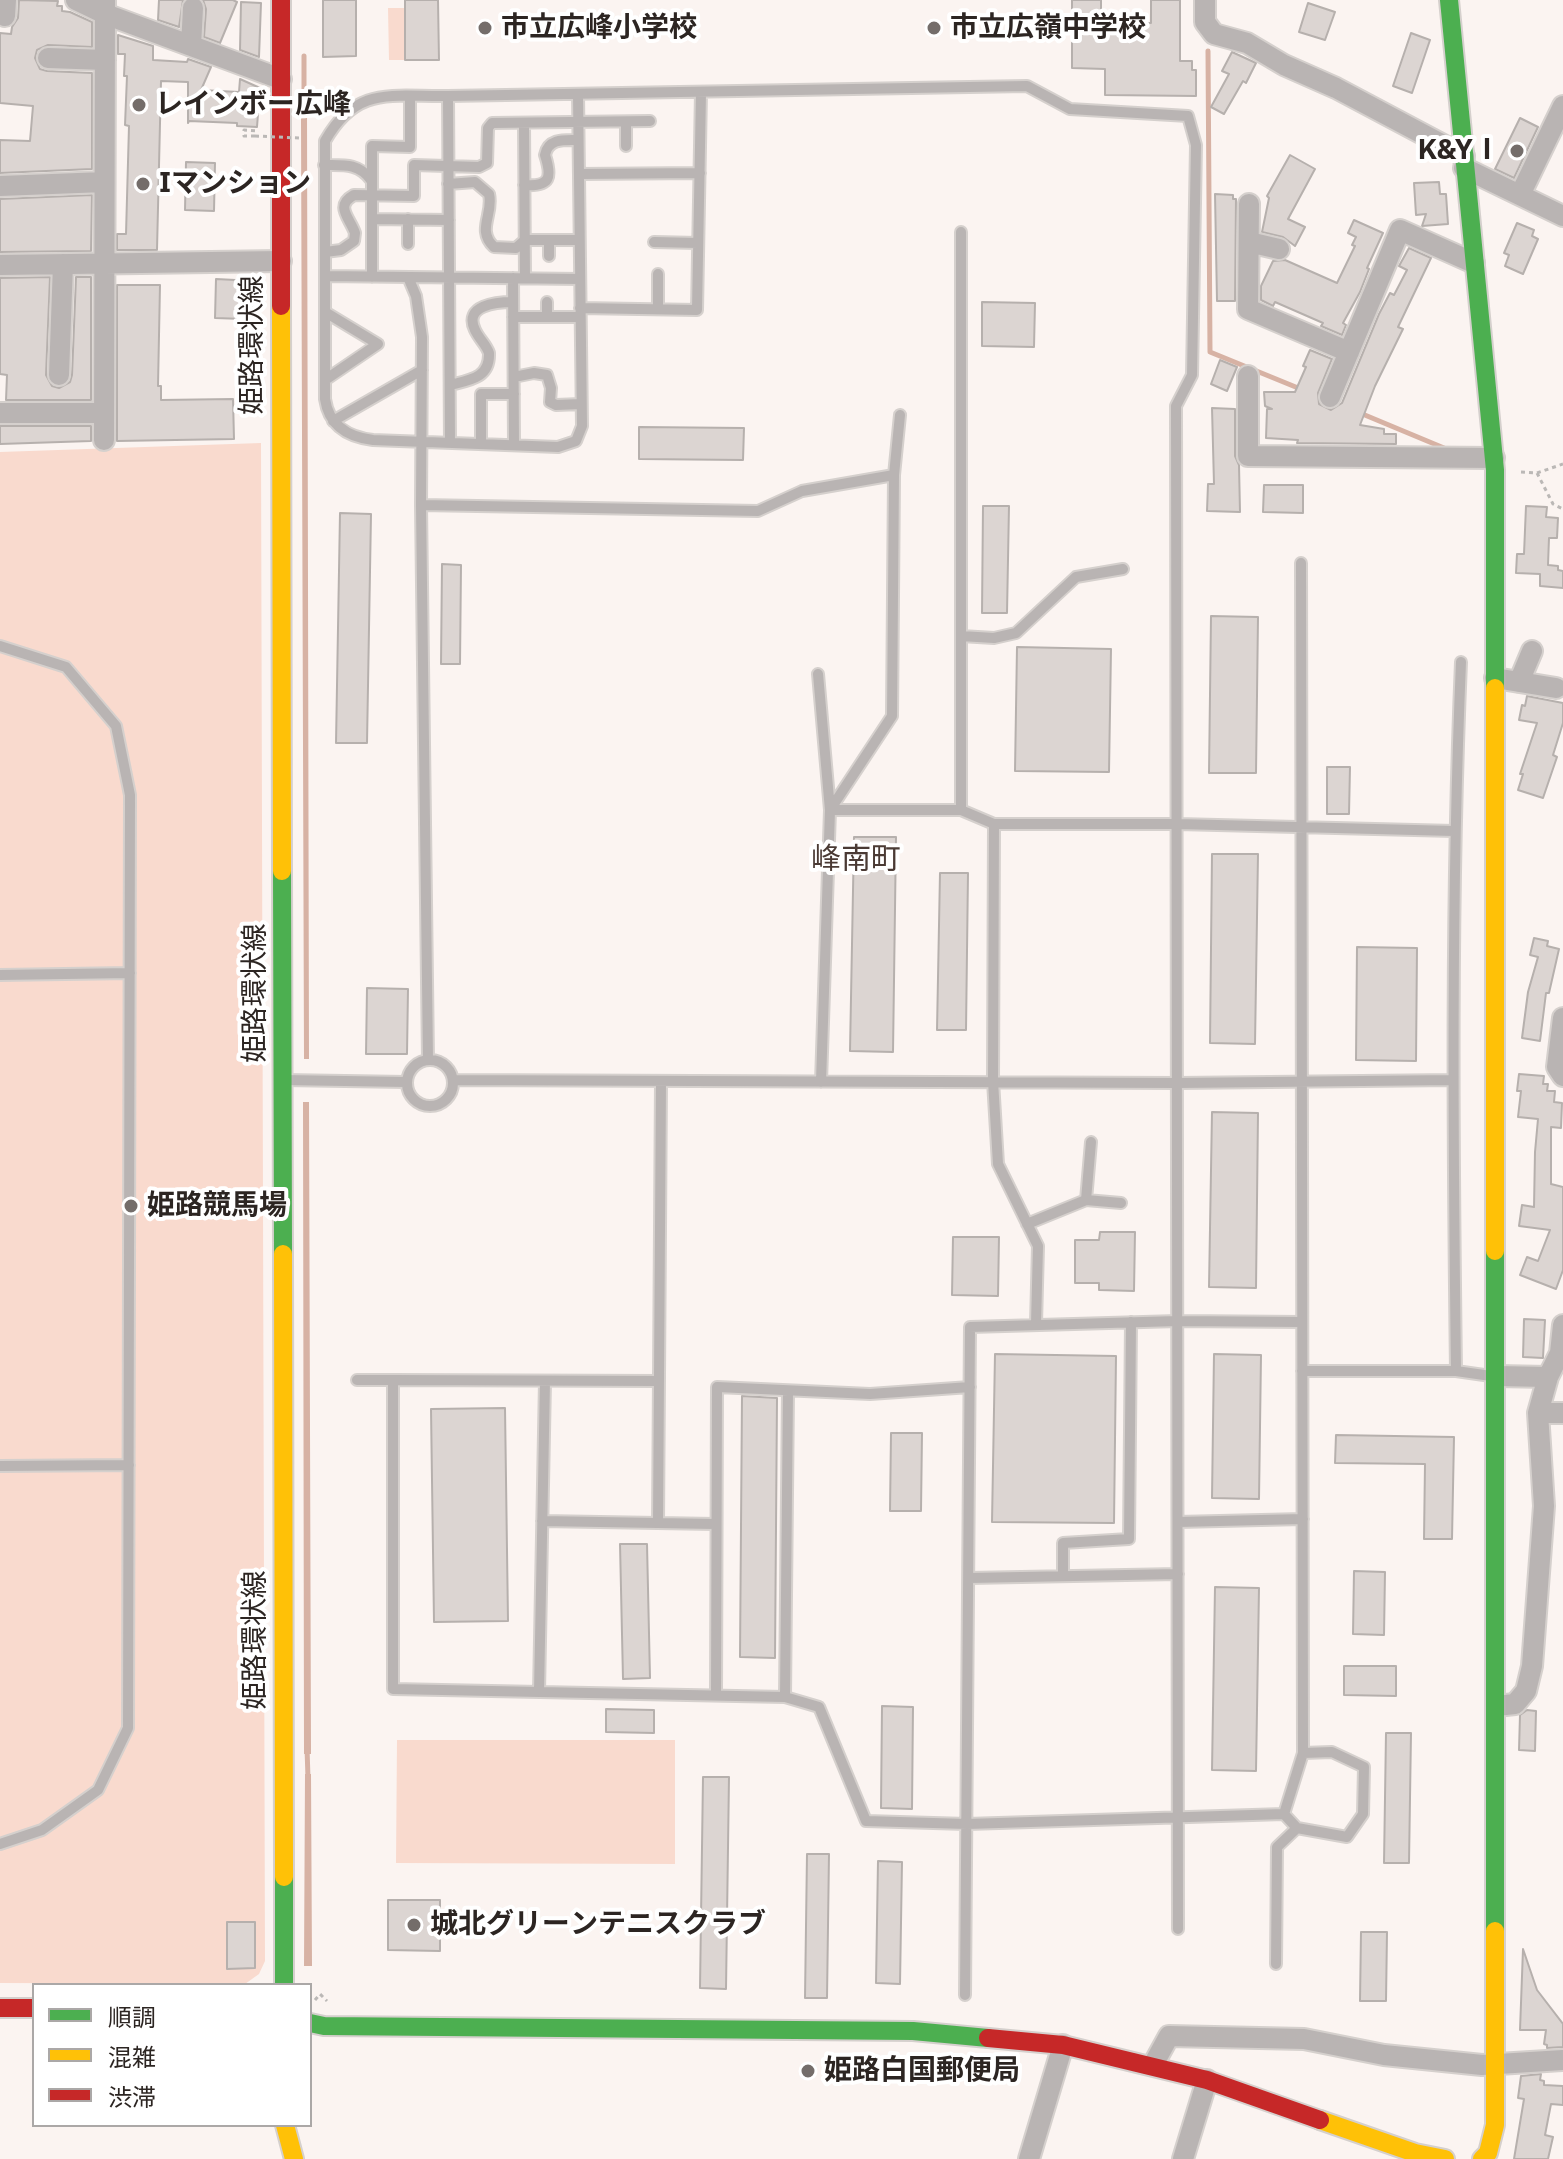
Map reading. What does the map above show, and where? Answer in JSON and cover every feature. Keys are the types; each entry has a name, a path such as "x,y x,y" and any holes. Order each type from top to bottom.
{"street":[{"path":"76,0 105,7 191,46 281,79"},
{"name":"姫路環状線","path":"281,0 284,1983"},
{"path":"1205,0 1205,22 1214,34 1247,43 1284,65 1336,88 1520,195 1563,216"},
{"path":"1449,0 1494,464 1497,1376 1495,2125 1488,2153 1482,2159"},
{"path":"104,440 105,7"},
{"path":"191,46 193,8"},
{"path":"48,58 105,60"},
{"path":"1520,195 1563,106"},
{"path":"0,186 104,182"},
{"path":"1249,204 1248,309 1349,352"},
{"path":"1330,397 1400,230 1474,263"},
{"path":"1249,242 1279,249"},
{"path":"0,265 281,261"},
{"path":"59,375 63,264"},
{"path":"1248,376 1238,400 1248,456 1494,464"},
{"path":"0,413 104,413"},
{"path":"1519,682 1532,651"},
{"path":"1495,678 1556,688"},
{"path":"1563,1018 1557,1067 1563,1076"},
{"path":"1496,1706 1515,1704 1526,1691 1532,1666 1544,1506 1538,1413 1560,1353 1563,1325"},
{"path":"1497,1376 1555,1370"},
{"path":"1538,1413 1563,1413"},
{"path":"0,2008 32,2008"},
{"path":"312,2023 324,2026 913,2031 1063,2045 1207,2080 1415,2153 1445,2159"},
{"path":"1153,2065 1169,2036 1304,2039 1384,2055 1495,2064 1563,2060"},
{"path":"1029,2159 1063,2045"},
{"path":"1183,2159 1207,2080"},
{"path":"276,2127 292,2153"},
{"path":"286,2127 292,2153"}],"lane":[{"path":"578,94 582,426 576,441 563,447 420,442 357,438 343,431 333,421 326,405 325,141 342,115 367,98 448,96 1027,86 1070,109 1188,116 1196,145 1192,375 1176,406 1178,1929"},
{"path":"513,317 658,309 697,310 701,92"},
{"path":"448,96 450,443"},
{"path":"372,277 372,146 410,147 410,97"},
{"path":"325,252 341,250 354,241 353,225 345,215 343,206 354,195 414,196 414,165 483,166 487,163 489,125 650,121"},
{"path":"626,122 626,146"},
{"path":"524,123 525,278"},
{"path":"524,185 540,185 548,178 550,168 545,155 549,146 557,140 578,140"},
{"path":"324,165 357,166 372,181"},
{"path":"579,174 700,173"},
{"path":"448,184 475,182 489,194 490,213 484,225 488,241 494,247 516,248 525,240 579,240"},
{"path":"372,219 449,220"},
{"path":"408,219 408,244"},
{"path":"961,232 961,810"},
{"path":"549,240 549,256"},
{"path":"654,242 698,243"},
{"path":"658,274 658,309"},
{"path":"325,276 580,279"},
{"path":"408,277 416,296 422,337 420,442 428,1060"},
{"path":"513,278 514,445"},
{"path":"450,385 478,378 485,372 489,353 473,326 479,309 485,304 513,302"},
{"path":"547,302 547,317"},
{"path":"325,312 378,344 325,380"},
{"path":"333,421 422,370"},
{"path":"514,377 534,373 547,375 551,388 550,402 556,405 581,404"},
{"path":"481,444 481,394 514,394"},
{"path":"830,810 892,716 894,475 900,415"},
{"path":"421,505 758,511 802,491 894,475"},
{"path":"1284,1814 1303,1753 1301,563"},
{"path":"961,636 994,638 1016,633 1076,577 1123,569"},
{"path":"0,646 66,667 116,726 130,795 128,1728 98,1790 42,1830 0,1844"},
{"path":"1456,1371 1454,831 1461,662"},
{"path":"818,674 830,810 821,1082"},
{"path":"830,810 961,810 994,824 1178,824 1454,831"},
{"path":"994,824 993,1081 998,1164 1038,1246 1036,1324"},
{"path":"0,975 130,973"},
{"path":"428,1060 439,1062 448,1069 453,1080 446,1100 436,1106 415,1102 408,1093 406,1082 409,1071 417,1063 428,1060"},
{"path":"284,1080 406,1082"},
{"path":"453,1080 1178,1083 1453,1080"},
{"path":"658,1523 661,1082"},
{"path":"1086,1200 1091,1142"},
{"path":"1027,1224 1086,1200 1121,1203"},
{"path":"965,1995 970,1327 1178,1321 1302,1322"},
{"path":"1063,1576 1063,1543 1129,1539 1131,1322"},
{"path":"1302,1371 1456,1371 1497,1376"},
{"path":"357,1380 659,1381"},
{"path":"393,1380 393,1689 785,1697 819,1707 866,1821 967,1824 1284,1814 1297,1828 1347,1837 1363,1814 1364,1767 1332,1752 1303,1753"},
{"path":"539,1692 545,1381"},
{"path":"716,1694 717,1387 870,1394 970,1387"},
{"path":"785,1697 788,1391"},
{"path":"0,1466 129,1465"},
{"path":"1178,1522 1303,1519"},
{"path":"542,1521 715,1524"},
{"path":"969,1578 1178,1574"},
{"path":"1276,1964 1277,1847 1297,1828"}],"path":[{"path":"264,131 244,130 244,136 299,138"},
{"path":"1494,464 1537,473 1563,464"},
{"path":"1537,473 1553,504 1563,509"}],"shaded area":[{"path":"388,8 405,8 405,60 389,60"},
{"path":"307,111 309,1059 304,1059 301,119"},
{"name":"姫路競馬場","path":"261,443 265,1961 259,1974 246,1983 0,1983 0,452"},
{"path":"303,1102 309,1102 311,1754 304,1754"},
{"path":"397,1740 675,1740 675,1864 396,1863"},
{"path":"305,1774 311,1774 312,1966 304,1966"}],"building":[{"path":"19,0 58,1 57,6 62,6 62,11 92,22 92,47 48,45 37,50 35,58 40,69 47,71 92,73 92,169 0,173 0,140 30,141 33,106 0,103 0,33 11,34 18,18"},
{"path":"159,0 183,0 179,27 158,20"},
{"path":"203,0 237,2 220,43 204,37 206,9"},
{"path":"323,0 356,0 356,56 323,57"},
{"path":"405,0 438,0 439,60 405,60"},
{"path":"1072,0 1101,0 1101,23 1151,23 1151,0 1180,0 1180,61 1192,61 1192,70 1196,70 1196,96 1105,95 1105,69 1072,68"},
{"path":"241,2 261,3 259,57 240,50"},
{"path":"1308,3 1335,12 1325,40 1299,32"},
{"path":"1411,33 1430,40 1412,93 1393,86"},
{"path":"118,35 153,46 153,60 187,62 188,59 211,67 201,90 239,92 240,79 260,88 257,127 237,126 237,123 188,123 188,82 161,81 157,250 117,250 117,234 126,234 129,126 125,125 125,54 118,54"},
{"path":"1232,52 1256,63 1224,114 1211,107 1229,74 1222,71"},
{"name":"K&YⅠ","path":"1520,118 1538,127 1514,178 1495,169"},
{"path":"1290,155 1315,169 1288,219 1305,227 1295,246 1283,237 1262,232 1267,196"},
{"path":"186,162 215,163 214,211 185,210"},
{"path":"1439,182 1440,194 1446,194 1448,224 1422,226 1426,214 1416,215 1414,183"},
{"path":"1215,194 1233,195 1236,199 1235,301 1217,301"},
{"path":"92,195 91,251 0,252 0,199"},
{"path":"1354,220 1383,233 1360,292 1343,323 1346,325 1342,335 1275,302 1273,306 1261,300 1261,286 1273,261 1285,260 1337,283 1355,246 1352,245 1356,237 1348,233"},
{"path":"1517,223 1534,230 1532,236 1538,239 1523,274 1505,266 1509,255 1504,253"},
{"path":"1409,248 1431,258 1398,327 1403,329 1360,425 1384,429 1384,434 1396,434 1396,444 1297,443 1298,440 1266,438 1267,409 1272,409 1265,406 1264,392 1295,392 1310,350 1332,359 1318,393 1319,404 1331,410 1342,403 1379,314 1390,293 1394,295 1407,270 1399,266"},
{"path":"50,277 46,375 52,386 59,388 70,382 72,375 76,277 91,277 91,400 6,400 7,375 0,374 0,278"},
{"path":"216,279 255,281 253,312 244,312 244,319 215,318"},
{"path":"117,285 160,285 158,386 161,386 161,400 233,399 234,439 117,441"},
{"path":"982,302 1035,303 1034,347 982,346"},
{"path":"1220,360 1237,367 1227,391 1211,384"},
{"path":"1212,408 1235,409 1240,512 1207,511 1208,484 1214,484"},
{"path":"0,426 91,426 91,441 0,444"},
{"path":"639,427 744,428 743,460 639,459"},
{"path":"1264,485 1303,485 1303,513 1263,512"},
{"path":"983,506 1009,506 1007,613 982,613"},
{"path":"1526,506 1547,507 1546,517 1558,518 1557,538 1549,538 1548,565 1558,566 1558,570 1563,571 1563,588 1540,586 1540,574 1516,573 1517,554 1524,554"},
{"path":"340,513 371,514 367,743 336,743"},
{"path":"442,564 461,565 460,664 441,664"},
{"path":"1211,616 1258,617 1256,773 1209,773"},
{"path":"1017,647 1111,649 1109,772 1015,771"},
{"path":"1527,696 1563,703 1563,723 1553,755 1557,757 1543,798 1518,790 1523,774 1520,774 1537,723 1519,720"},
{"path":"1327,767 1350,767 1349,814 1327,814"},
{"path":"854,837 896,837 893,1052 850,1051"},
{"path":"1212,854 1258,854 1255,1044 1210,1043"},
{"path":"940,873 968,873 966,1030 937,1030"},
{"path":"1534,938 1548,941 1547,946 1559,949 1549,993 1546,993 1540,1041 1522,1038 1528,992 1538,957 1530,955"},
{"path":"1357,947 1417,948 1416,1061 1356,1060"},
{"path":"367,988 408,989 407,1054 366,1054"},
{"path":"1519,1074 1544,1076 1543,1084 1548,1084 1547,1091 1555,1091 1554,1102 1562,1103 1561,1128 1551,1127 1551,1184 1563,1187 1563,1270 1556,1289 1520,1275 1527,1257 1538,1261 1550,1230 1519,1226 1522,1205 1534,1207 1538,1119 1518,1117"},
{"path":"1212,1112 1258,1113 1256,1288 1209,1287"},
{"path":"1100,1232 1135,1232 1134,1291 1099,1290 1099,1283 1075,1283 1075,1240 1099,1240"},
{"path":"953,1237 999,1237 998,1296 952,1295"},
{"path":"1524,1319 1545,1320 1543,1358 1523,1357"},
{"path":"995,1354 1116,1356 1114,1523 992,1522"},
{"path":"1214,1354 1261,1355 1259,1499 1212,1498"},
{"path":"742,1396 777,1398 775,1658 740,1657"},
{"path":"505,1408 508,1621 434,1622 431,1409"},
{"path":"891,1433 922,1433 921,1511 890,1511"},
{"path":"1336,1435 1454,1437 1452,1539 1424,1539 1425,1464 1335,1463"},
{"path":"620,1544 647,1544 650,1678 623,1679"},
{"path":"1354,1571 1385,1572 1384,1635 1353,1634"},
{"path":"1215,1587 1259,1588 1256,1771 1212,1770"},
{"path":"1344,1666 1396,1666 1396,1696 1344,1695"},
{"path":"882,1706 913,1707 912,1809 881,1808"},
{"path":"606,1709 654,1710 654,1733 606,1732"},
{"path":"1527,1710 1536,1711 1535,1751 1519,1750 1520,1715"},
{"path":"1386,1733 1411,1733 1409,1863 1384,1863"},
{"path":"703,1777 729,1777 726,1989 700,1988"},
{"path":"807,1854 829,1854 827,1998 805,1998"},
{"path":"878,1861 902,1862 900,1984 876,1983"},
{"name":"城北グリーンテニスクラブ","path":"388,1900 440,1900 440,1951 388,1950"},
{"path":"227,1922 255,1922 255,1968 227,1969"},
{"path":"1361,1932 1387,1932 1386,2001 1360,2001"},
{"path":"1523,1949 1537,1990 1563,2024 1563,2047 1547,2048 1544,2044 1546,2030 1520,2030"},
{"path":"1541,2074 1540,2080 1544,2081 1544,2085 1563,2086 1563,2105 1551,2104 1545,2135 1553,2137 1548,2159 1514,2159 1524,2099 1518,2098 1521,2076"}],"waterway":[{"path":"1208,51 1210,352 1303,390"},
{"path":"304,56 304,118"},
{"path":"1360,413 1444,448"},
{"path":"307,1748 308,1778"}],"traffic: fast":[{"path":"1449,0 1495,470 1495,688"},
{"path":"282,871 283,1254"},
{"path":"1495,1251 1495,1931"},
{"path":"284,1877 284,1983"},
{"path":"312,2023 324,2026 913,2031 988,2038"}],"traffic: slow":[{"path":"281,306 282,871"},
{"path":"1495,688 1495,1251"},
{"path":"283,1254 284,1877"},
{"path":"1482,2159 1488,2153 1495,2125 1495,1931"},
{"path":"1320,2120 1415,2153 1445,2159"},
{"path":"286,2127 294,2159"}],"traffic: jam":[{"path":"281,0 281,306"},
{"path":"0,2008 32,2008"},
{"path":"988,2038 1063,2045 1207,2080 1320,2120"}],"place":[{"name":"市立広峰小学校","path":"485,28"},
{"name":"市立広嶺中学校","path":"934,28"},
{"name":"レインボー広峰","path":"139,105"},
{"name":"K&YⅠ","path":"1517,151"},
{"name":"Iマンション","path":"143,184"},
{"name":"姫路競馬場","path":"131,1206"},
{"name":"城北グリーンテニスクラブ","path":"414,1925"},
{"name":"姫路白国郵便局","path":"808,2071"}],"district":[{"name":"峰南町","path":"856,860"}]}
